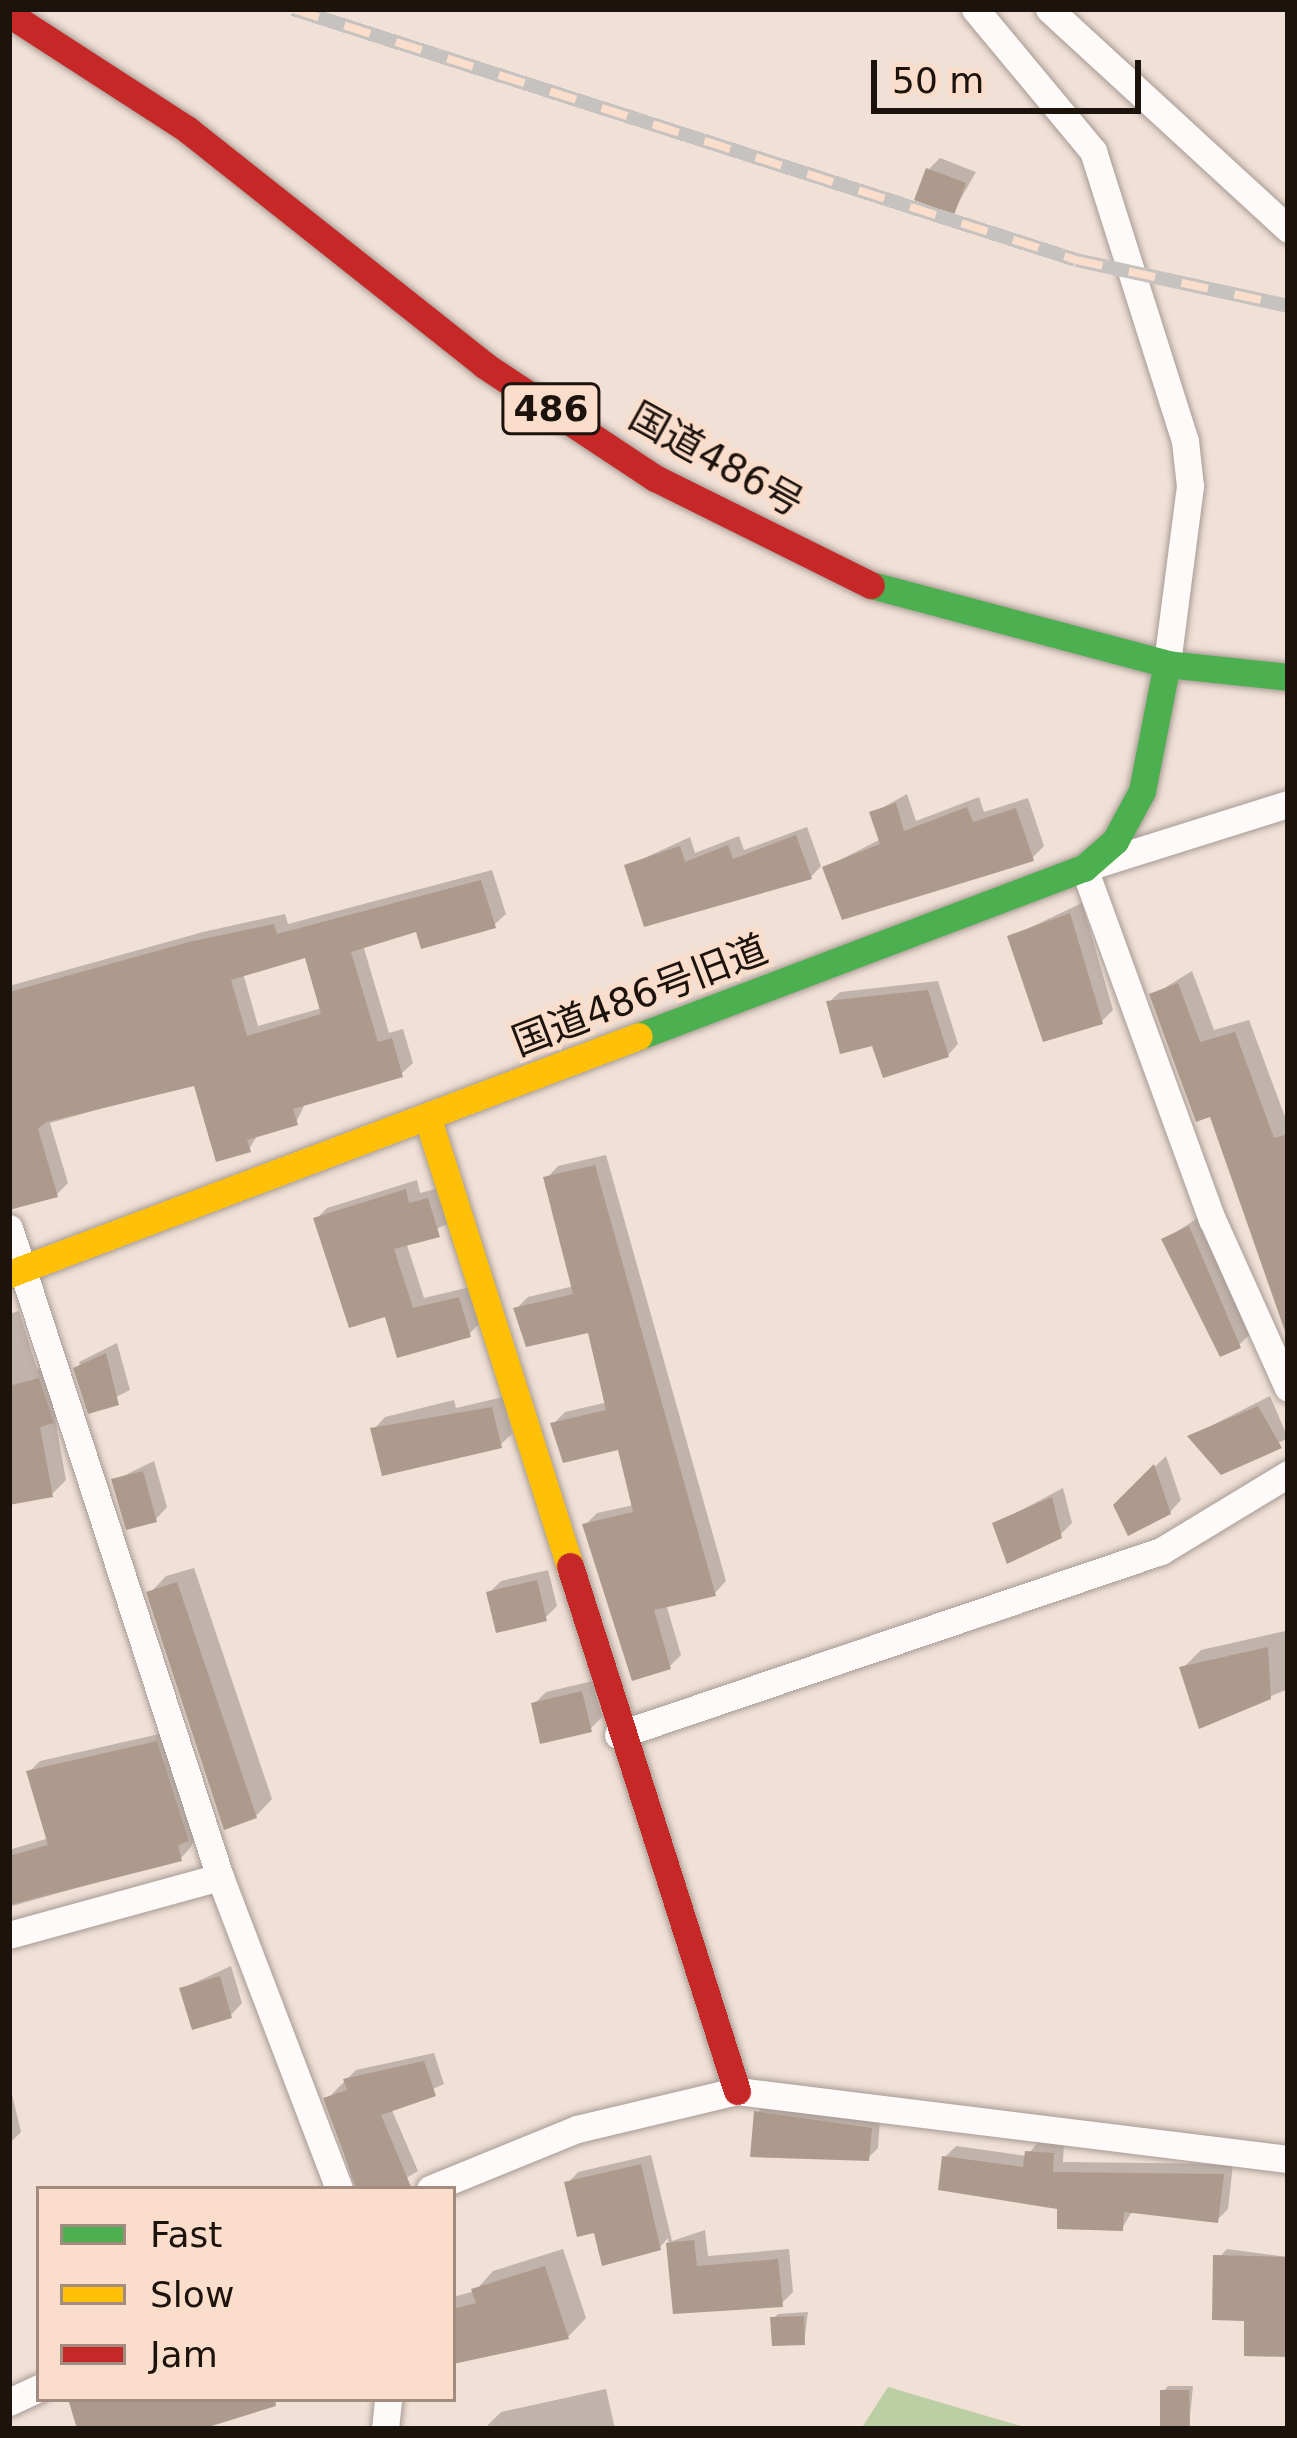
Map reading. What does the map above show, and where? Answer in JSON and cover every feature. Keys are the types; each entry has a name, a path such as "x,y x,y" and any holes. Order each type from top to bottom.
{"main road":[{"name":"国道486号","path":"9,14 188,130 484,365 656,478 857,580 1167,664 1288,677"},
{"name":"国道486号旧道","path":"17,1271 1084,868 1115,841 1142,791 1167,664"},
{"path":"428,1119 618,1735 737,2091"}],"street":[{"path":"975,9 1093,152 1180,422 1190,485 1167,664"},
{"path":"1049,9 1288,230"},
{"path":"1288,804 1084,868 1212,1219 1288,1388"},
{"path":"9,1228 17,1271 220,1877 338,2186"},
{"path":"618,1735 1162,1551 1288,1474"},
{"path":"9,1934 220,1877"},
{"path":"437,2186 577,2129 737,2091 1288,2159"},
{"path":"9,2402 36,2388"}],"green space":[{"path":"888,2387 1031,2429 861,2429"}],"building":[{"path":"926,168 966,183 954,215 914,200"},
{"path":"896,803 904,831 967,807 973,822 1016,808 1034,861 842,920 822,867 880,844 869,812"},
{"path":"796,835 812,879 644,927 624,865 680,846 685,862 728,845 733,859"},
{"path":"481,880 496,928 421,949 416,932 351,952 378,1042 392,1038 403,1077 293,1109 298,1125 247,1140 251,1152 216,1162 194,1086 46,1122 38,1129 58,1197 9,1210 9,992 189,942 274,924 277,934","holes":["305,958 321,1014 247,1036 231,980"]},
{"path":"1070,913 1103,1024 1043,1042 1007,936"},
{"path":"1178,983 1200,1042 1235,1032 1274,1138 1288,1134 1288,1340 1210,1117 1196,1122 1149,994"},
{"path":"928,990 949,1057 883,1078 872,1046 840,1054 826,1001"},
{"path":"595,1165 716,1596 654,1610 671,1669 632,1681 582,1524 633,1512 618,1450 563,1463 550,1423 606,1410 588,1333 526,1347 513,1308 573,1294 543,1177"},
{"path":"406,1189 409,1203 428,1198 440,1237 394,1249 413,1308 459,1297 471,1337 397,1358 385,1317 349,1328 313,1218"},
{"path":"1189,1226 1241,1348 1220,1357 1161,1239"},
{"path":"106,1353 119,1405 88,1414 73,1368"},
{"path":"39,1378 54,1423 40,1427 53,1497 9,1505 9,1386"},
{"path":"1258,1406 1282,1448 1221,1475 1187,1436"},
{"path":"492,1407 502,1448 382,1476 370,1428"},
{"path":"1154,1464 1171,1514 1128,1536 1113,1505"},
{"path":"143,1471 157,1522 126,1530 111,1479"},
{"path":"1052,1497 1062,1538 1007,1564 992,1523"},
{"path":"537,1580 547,1621 496,1633 486,1592"},
{"path":"177,1582 257,1818 224,1830 146,1592"},
{"path":"1268,1647 1271,1699 1199,1729 1179,1667"},
{"path":"582,1691 592,1732 540,1744 531,1703"},
{"path":"157,1741 189,1841 178,1845 182,1861 9,1905 9,1856 48,1845 26,1771"},
{"path":"220,1976 232,2018 192,2030 179,1988"},
{"path":"424,2061 436,2096 381,2115 411,2186 356,2186 323,2098 347,2090 343,2079"},
{"path":"754,2111 872,2128 869,2161 750,2157"},
{"path":"1025,2151 1054,2153 1053,2172 1224,2174 1218,2223 1124,2212 1123,2231 1057,2229 1057,2209 938,2190 942,2156 1023,2167"},
{"path":"641,2164 661,2250 602,2266 594,2233 577,2237 564,2182"},
{"path":"694,2240 697,2266 778,2259 783,2307 673,2314 666,2243"},
{"path":"1213,2255 1288,2257 1288,2357 1244,2356 1244,2321 1212,2320"},
{"path":"545,2266 569,2339 456,2363 456,2308 476,2303 471,2289"},
{"path":"804,2316 805,2345 772,2346 770,2317"},
{"path":"1160,2390 1189,2390 1190,2429 1160,2429"},
{"path":"69,2402 275,2402 276,2406 202,2429 77,2429"}],"railway":[{"path":"293,9 1076,260 1288,306"}],"traffic: fast":[{"path":"871,585 1167,664 1288,677"},
{"path":"639,1036 1084,868 1115,841 1142,791 1167,664"}],"traffic: slow":[{"path":"9,1274 639,1036"},
{"path":"428,1119 570,1566"}],"traffic: jam":[{"path":"9,14 188,130 484,365 655,478 871,585"},
{"path":"570,1566 737,2091"}]}
